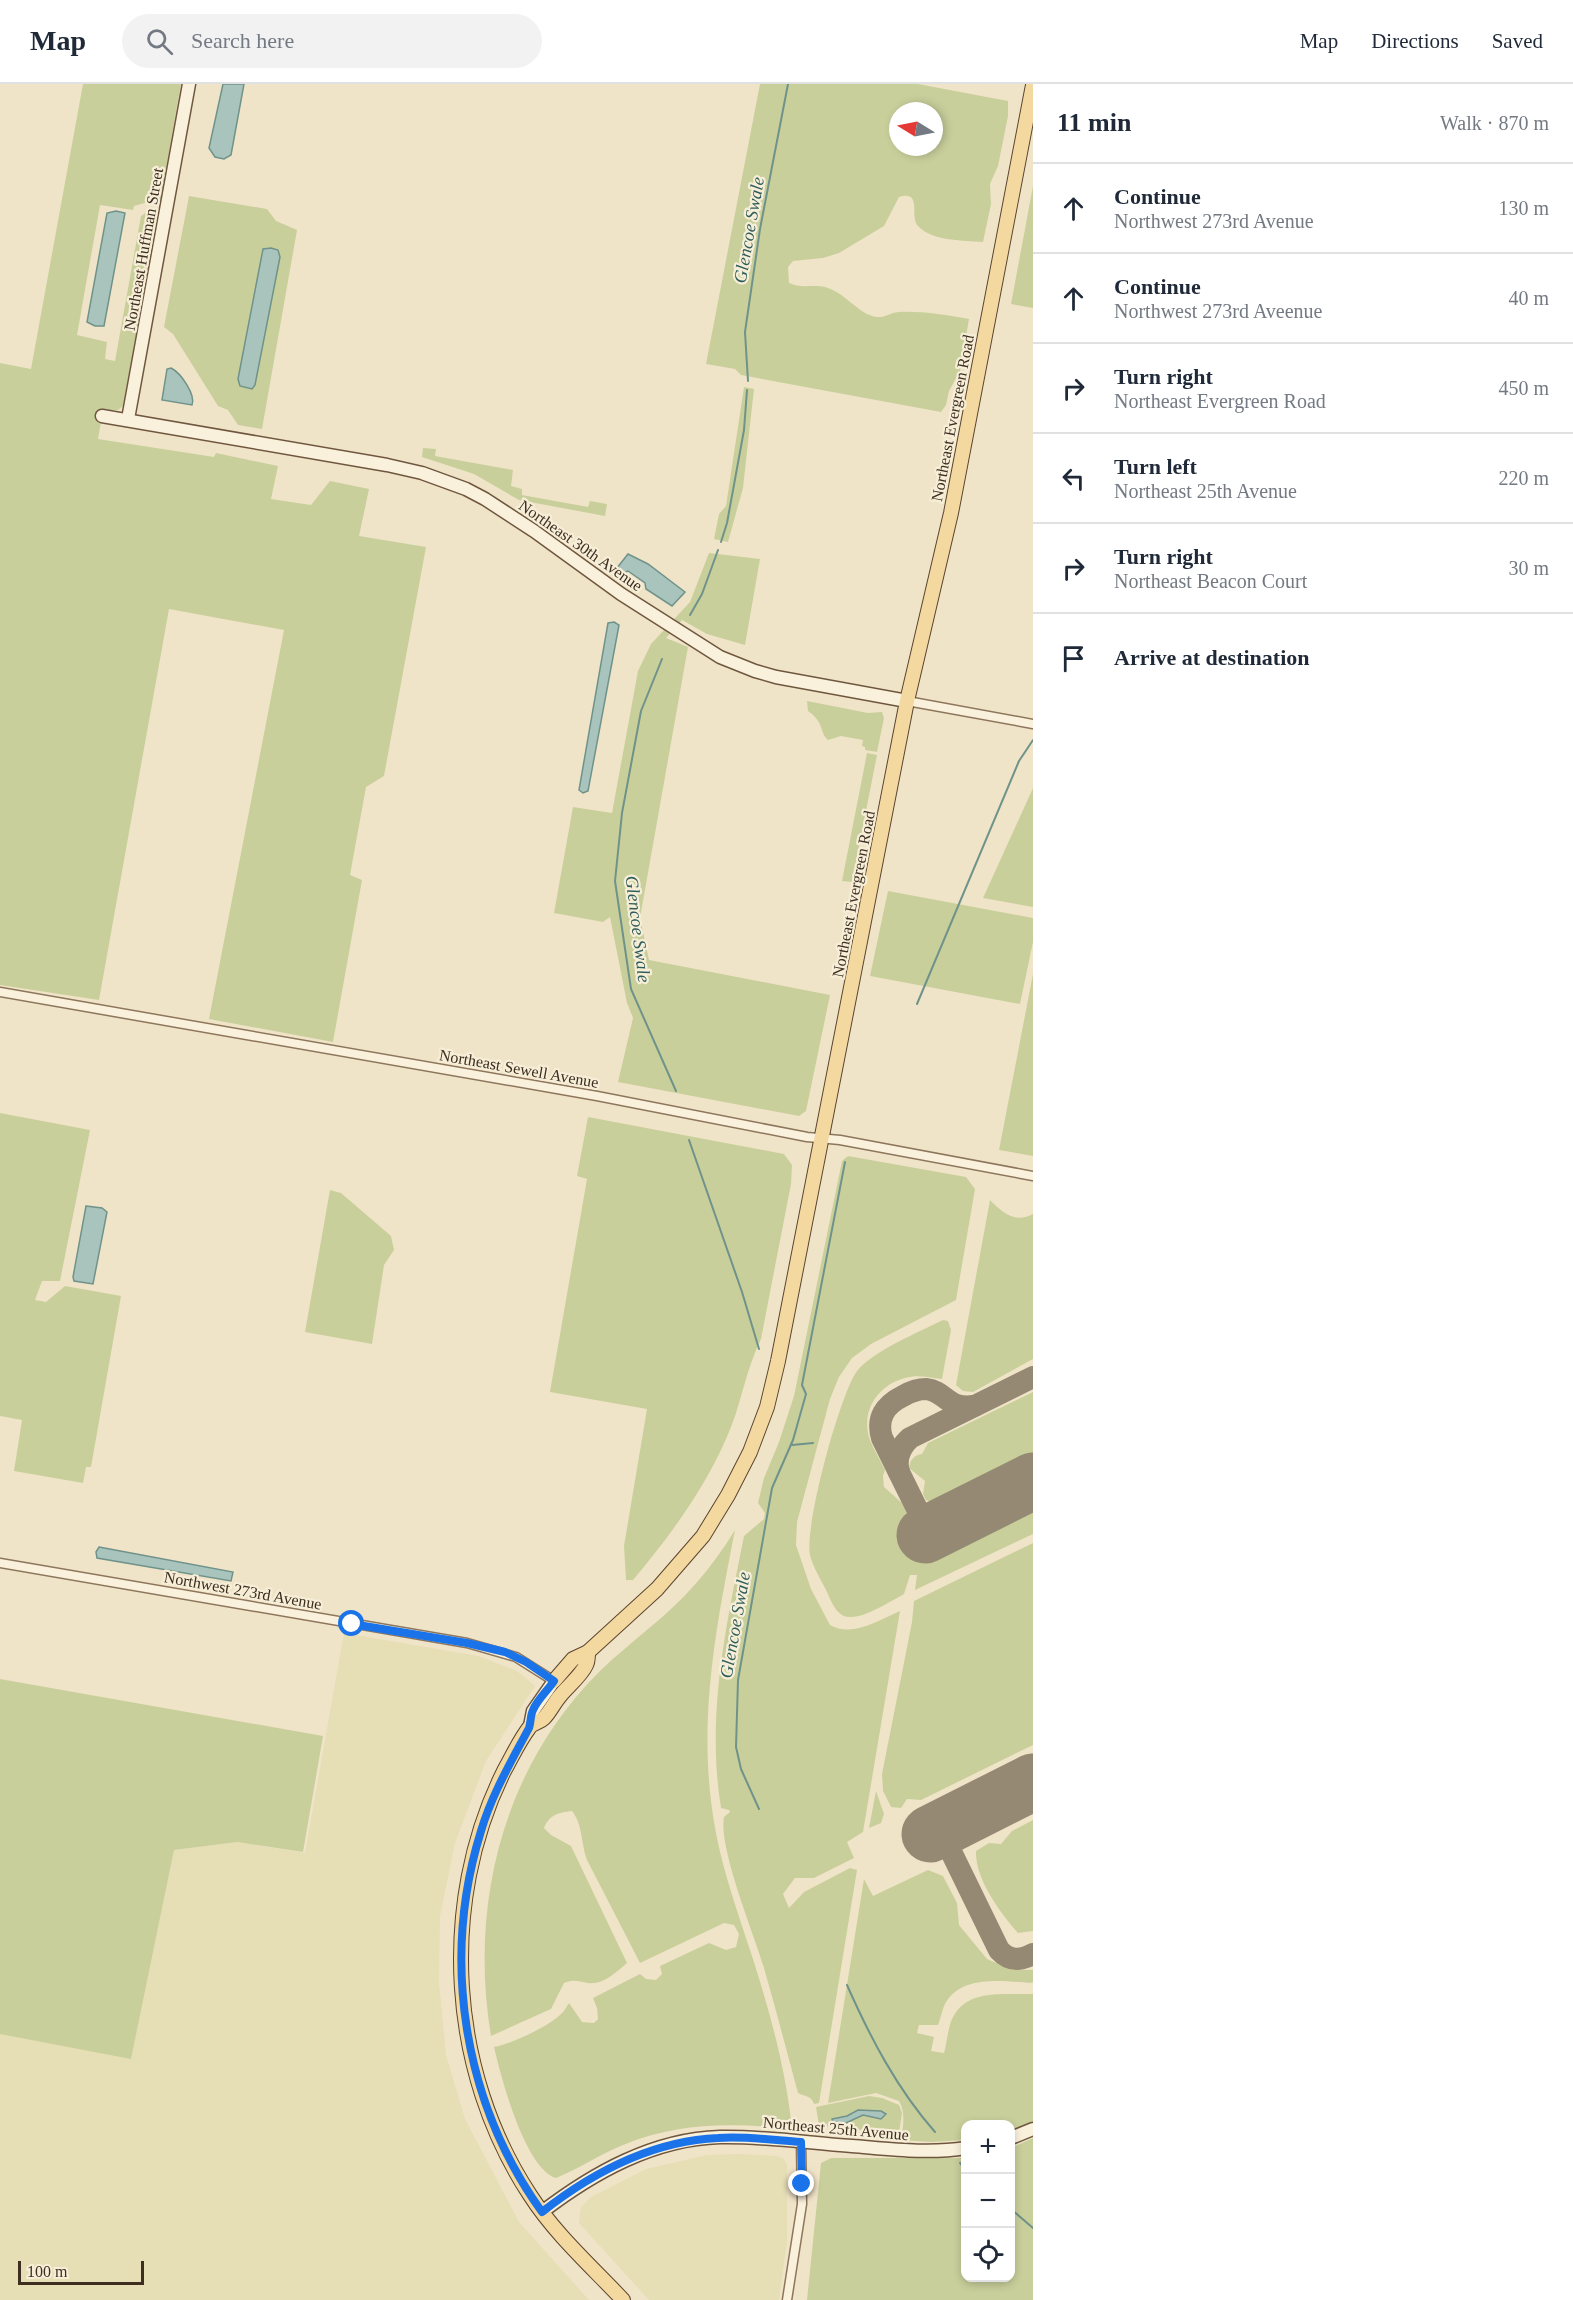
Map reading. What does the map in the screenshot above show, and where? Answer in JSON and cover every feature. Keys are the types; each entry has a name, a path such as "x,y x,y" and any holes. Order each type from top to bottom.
{"main road":[{"name":"Northeast Evergreen Road","path":"554,1681 573,1659 588,1652 657,1589 689,1554 716,1516 750,1452 767,1407 778,1361 907,701 951,513 1033,85"},
{"name":"Northeast Evergreen Road","path":"588,1652 586,1666 543,1720 530,1726 503,1773 481,1830 466,1892 461,1958 463,2004 477,2079 496,2133 518,2175 542,2212 623,2300"}],"street":[{"name":"Northeast Huffman Street","path":"128,419 189,84"},
{"name":"Northeast 30th Avenue","path":"102,416 422,473 466,489 500,508 621,594 720,657 776,677 1033,724"},
{"name":"Northeast Sewell Avenue","path":"0,992 597,1096 1033,1176"},
{"name":"Northwest 273rd Avenue","path":"0,1563 467,1643 516,1657 554,1681"},
{"name":"Northeast Evergreen Road","path":"530,1726 533,1710 554,1681"},
{"path":"1015,2136 1033,2129"},
{"name":"Northeast 25th Avenue","path":"542,2212 600,2172 634,2156 667,2146 718,2138 917,2151 961,2148"},
{"path":"787,2300 801,2216 801,2142"}],"shaded area":[{"path":"344,1633 478,1656 517,1671 535,1686 486,1761 455,1843 440,1916 439,1983 446,2055 465,2119 519,2222 589,2300 0,2300 0,2033 131,2058 174,1850 236,1842 305,1853"},
{"path":"707,2155 776,2156 783,2158 787,2165 787,2241 779,2300 649,2300 579,2223 581,2207 591,2197 646,2169"}],"green space":[{"path":"83,84 181,84 160,203 148,202 134,206 133,210 100,205 77,335 107,342 105,359 115,361 141,216 147,212 158,213 123,406 118,410 103,410 98,439 214,457 216,453 278,466 271,499 311,505 330,481 369,489 359,536 426,547 384,776 366,787 350,875 362,880 333,1042 209,1019 284,630 169,609 99,1000 0,985 0,363 31,369"},
{"path":"760,84 918,84 1008,101 1008,116 998,166 990,184 991,204 983,242 940,238 924,231 916,222 911,197 906,196 899,197 884,226 839,253 823,258 793,261 788,267 789,283 798,286 825,287 870,315 880,317 896,312 917,312 969,319 960,371 941,412 741,375 735,369 706,364"},
{"path":"1033,186 1033,308 1011,304"},
{"path":"189,196 267,209 276,221 297,230 262,429 238,425 228,410 218,406 173,334 164,327"},
{"path":"744,387 754,389 743,488 728,542 714,539 719,514 726,506"},
{"path":"423,448 436,449 435,456 513,470 511,486 522,489 522,495 588,507 590,501 607,504 605,516 519,500 474,474 422,457"},
{"path":"709,553 760,559 745,645 707,634 682,620 666,638 688,647 640,918 649,960 830,995 806,1111 799,1116 618,1082 633,1018 627,1003 610,917 603,922 554,913 573,807 612,813 638,671 651,644 690,602"},
{"path":"807,701 868,713 882,712 884,718 877,752 865,750 862,746 863,740 841,736 828,740 817,719 808,711"},
{"path":"867,753 877,755 852,882 842,881"},
{"path":"1033,788 1033,907 983,898"},
{"path":"888,891 1033,918 1033,942 1020,1004 870,976"},
{"path":"1033,974 1033,1156 999,1150"},
{"path":"0,1113 90,1130 60,1281 42,1281 35,1300 46,1302 65,1286 121,1296 91,1467 86,1467 83,1483 14,1471 22,1420 0,1416"},
{"path":"588,1117 784,1154 792,1165 791,1184 761,1339 736,1414 717,1458 696,1495 660,1547 633,1580 626,1580 624,1546 647,1409 550,1392 587,1179 577,1176"},
{"path":"848,1156 966,1177 975,1189 956,1300 871,1344 852,1358 839,1377 830,1399 797,1522 796,1545 811,1589 830,1625 847,1630 856,1629 900,1611 863,1832 847,1842 854,1858 814,1878 795,1878 783,1894 789,1908 804,1892 850,1868 857,1870 819,2103 814,2104 809,2098 798,2093 764,1968 731,1869 724,1831 724,1817 730,1812 721,1808 717,1774 717,1705 725,1637 744,1536 764,1519 765,1513 758,1503 764,1478 794,1396 842,1161"},
{"path":"330,1190 341,1193 391,1236 394,1250 384,1265 372,1344 305,1332"},
{"path":"990,1200 1004,1212 1015,1217 1026,1217 1033,1214 1033,1359 973,1392 963,1391 956,1385"},
{"path":"943,1320 948,1321 951,1330 942,1379 914,1376 895,1382 879,1394 869,1410 867,1430 885,1470 884,1487 902,1503 926,1554 1033,1502 1033,1534 915,1590 917,1575 910,1575 904,1594 863,1615 850,1617 842,1615 836,1609 815,1570 810,1555 812,1518 833,1432 857,1371 874,1356 897,1342"},
{"path":"1033,1392 1033,1461 958,1499 943,1496 933,1503 926,1500 923,1494 925,1481 909,1468 913,1458 922,1454 928,1443"},
{"path":"735,1530 710,1681 708,1756 710,1794 723,1864 771,2020 786,2085 792,2129 727,2125 665,2132 623,2145 556,2178 545,2171 534,2158 525,2141 502,2079 494,2047 519,2039 547,2025 561,2014 569,2003 582,2022 594,2023 598,2019 593,1998 640,1974 646,1979 656,1980 662,1974 660,1966 709,1943 726,1950 736,1947 739,1934 734,1925 724,1923 640,1963 587,1860 576,1816 572,1811 555,1815 544,1828 551,1835 571,1846 627,1963 599,1982 564,1983 551,2009 491,2036 485,1986 485,1937 490,1888 501,1840 517,1794 539,1750 567,1709 606,1665 685,1595 717,1558"},
{"path":"1033,1543 1033,1745 921,1800 907,1799 901,1808 891,1807 883,1791 882,1774 912,1622 914,1601"},
{"path":"0,1679 323,1736 303,1852 237,1842 174,1850 131,2059 0,2034"},
{"path":"876,1791 884,1814 881,1823 869,1828"},
{"path":"1033,1820 1033,1931 1018,1933 984,1884 976,1851 989,1843 1001,1844 1012,1831"},
{"path":"928,1870 943,1876 957,1903 959,1925 987,1959 1010,1969 1033,1970 1033,1982 1030,1983 996,1981 963,1987 953,1993 946,2002 938,2025 919,2025 917,2033 934,2037 931,2051 944,2053 953,2017 968,2001 988,1995 1033,1994 1033,2122 1015,2129 1015,2120 961,2120 961,2140 931,2142 901,2140 903,2115 899,2101 876,2093 828,2103 864,1879 873,1896"},
{"path":"869,2096 882,2098 899,2105 902,2113 899,2133 819,2126 816,2107"},
{"path":"1033,2138 1033,2300 807,2300 821,2163 831,2158 961,2158 961,2282 1015,2282 1015,2146"}],"water":[{"path":"223,84 244,84 231,155 224,159 215,157 209,148"},
{"path":"116,211 125,213 104,326 95,326 87,322 107,213"},
{"path":"263,249 278,250 280,257 255,385 252,389 240,386 238,379"},
{"path":"171,368 187,385 192,396 192,405 162,400 167,369"},
{"path":"628,554 648,564 685,592 672,606 646,589 645,583 628,571 623,573 617,568"},
{"path":"614,622 619,625 588,791 583,793 579,790 608,623"},
{"path":"86,1206 102,1208 107,1212 93,1284 74,1281 73,1277"},
{"path":"99,1547 233,1572 231,1581 97,1558 96,1552"},
{"path":"858,2110 881,2111 886,2114 881,2119 863,2115 846,2123 833,2122 832,2119 847,2116"}],"waterway":[{"name":"Glencoe Swale","path":"748,381 745,332 760,229 788,84"},
{"name":"Glencoe Swale","path":"721,542 727,523 744,430 747,390"},
{"name":"Glencoe Swale","path":"690,615 702,594 718,550"},
{"name":"Glencoe Swale","path":"662,659 641,711 622,813 615,881 631,989 676,1091"},
{"path":"917,1004 1019,761 1033,740"},
{"name":"Glencoe Swale","path":"689,1140 742,1292 759,1349"},
{"name":"Glencoe Swale","path":"759,1809 741,1769 736,1747 738,1680 772,1488 793,1440 806,1394 802,1385 845,1162"},
{"name":"Glencoe Swale","path":"792,1445 813,1443"},
{"name":"Glencoe Swale","path":"847,1985 885,2062 908,2098 935,2132"},
{"name":"Glencoe Swale","path":"1015,2212 1033,2228"}],"taxiway":[{"path":"899,1472 899,1453 910,1438 1033,1377"},
{"path":"929,1533 882,1438 881,1418 887,1408 897,1400 914,1391 926,1389 933,1390 952,1403 974,1406"},
{"path":"940,1829 999,1950 1015,1959 1033,1954"}],"runway":[{"path":"925,1535 1033,1481"},
{"path":"930,1834 1033,1782"}],"route":[{"path":"352,1624 467,1643 505,1652 526,1662 554,1681 533,1710 530,1726 503,1773 481,1830 466,1892 461,1958 463,2004 477,2079 496,2133 530,2196 542,2212 582,2182 634,2156 667,2146 706,2139 750,2138 801,2142 802,2184"}]}
